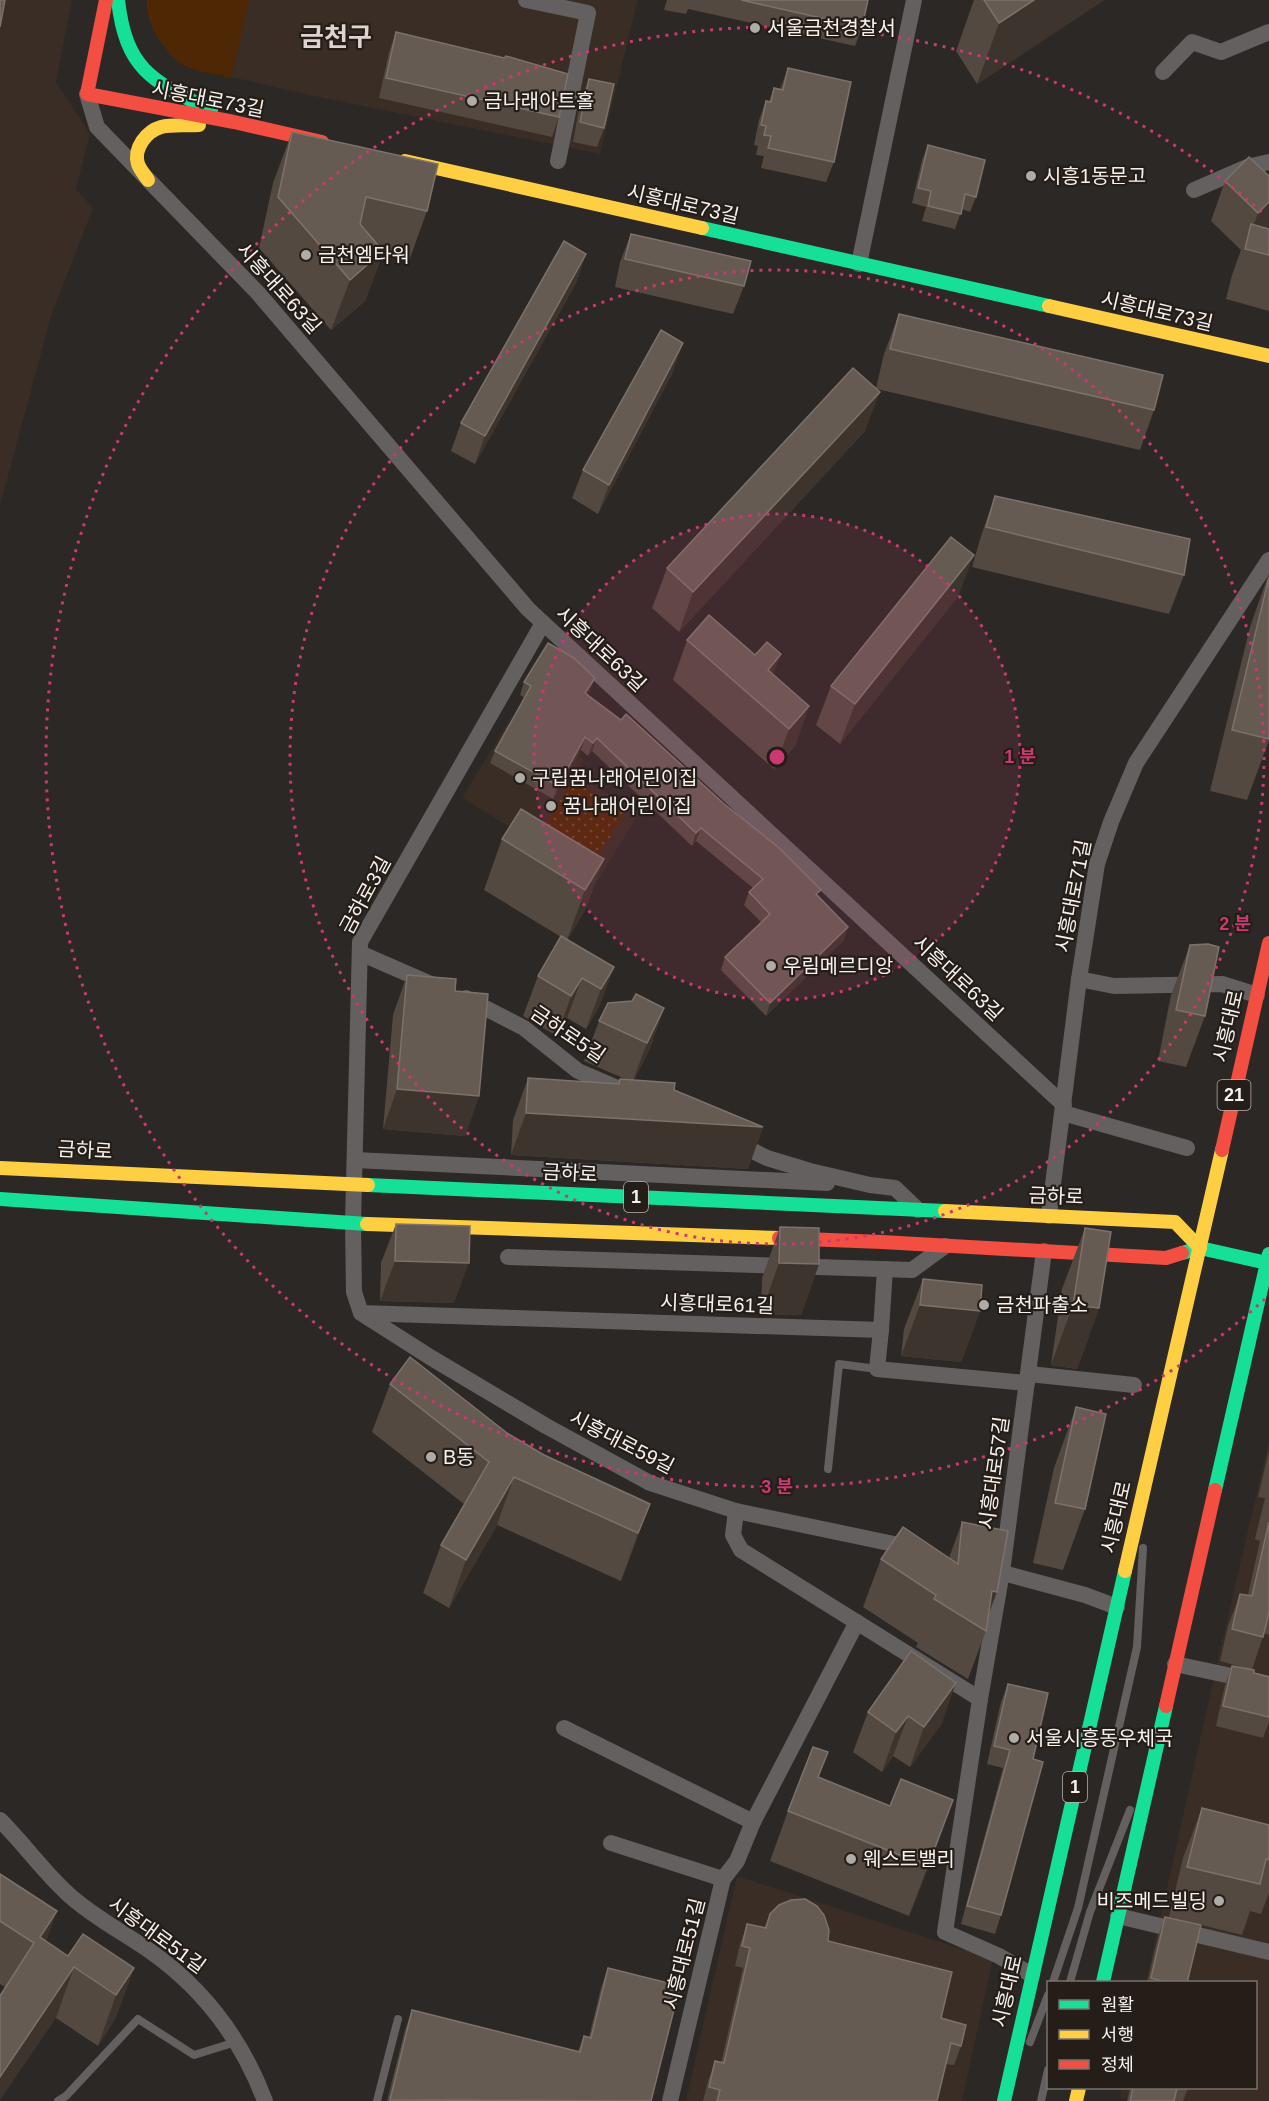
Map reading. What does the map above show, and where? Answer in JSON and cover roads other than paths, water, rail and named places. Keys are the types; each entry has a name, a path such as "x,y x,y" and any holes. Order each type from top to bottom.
{"main road":[{"path":"87,94 106,0"},
{"path":"118,0 119,14 128,48 143,69 160,84 234,122"},
{"name":"시흥대로73길","path":"87,94 234,122 337,146"},
{"path":"148,180 138,166 138,149 156,128 234,122"},
{"name":"시흥대로73길","path":"394,158 1269,356"},
{"name":"시흥대로","path":"1004,2101 1269,943"},
{"name":"금하로","path":"0,1168 1175,1222 1200,1248"},
{"name":"1","path":"0,1199 353,1223 945,1245 1166,1258 1200,1248 1268,1260 1103,1981"}],"street":[{"path":"526,0 588,13 558,161"},
{"path":"859,264 914,0"},
{"path":"1163,72 1192,42 1221,52 1269,32"},
{"name":"시흥대로63길","path":"87,94 97,127 258,293 528,609 1063,1109"},
{"path":"1194,190 1247,166 1269,162"},
{"name":"시흥대로71길","path":"1063,1109 1079,979 1097,864 1111,822 1136,763 1269,560"},
{"name":"금하로3길","path":"353,1223 360,942 543,624"},
{"name":"금하로5길","path":"360,953 495,1013 524,1028 578,1071 643,1098"},
{"path":"1079,979 1113,986 1222,984 1257,995"},
{"path":"1049,1216 1063,1109 1187,1148"},
{"path":"716,1133 767,1158 870,1185"},
{"path":"356,1160 870,1185 895,1188 918,1210"},
{"path":"353,1223 354,1292 361,1313"},
{"path":"508,1257 912,1270 945,1245"},
{"name":"시흥대로57길","path":"1032,1975 999,1956 945,1932 1002,1572 1044,1251"},
{"path":"885,1269 877,1369 1134,1385"},
{"name":"시흥대로61길","path":"361,1313 881,1330"},
{"name":"시흥대로59길","path":"361,1313 546,1426 650,1483 736,1511 929,1552"},
{"path":"736,1511 733,1535 741,1550 980,1700"},
{"path":"971,1564 1085,1594 1117,1607"},
{"path":"564,1728 753,1822 857,1622"},
{"path":"1175,1664 1269,1684"},
{"name":"시흥대로51길","path":"0,1820 68,1894 101,1920 150,1951 196,1989 222,2019 265,2101"},
{"name":"시흥대로51길","path":"669,2101 723,1879 737,1860 753,1822"},
{"path":"611,1843 723,1879"},
{"path":"1118,1916 1269,1952"}],"lane":[{"path":"828,1468 839,1365 877,1369"},
{"path":"1144,1531 1147,1472"},
{"path":"1054,1981 1078,1908 1137,1647 1143,1542"},
{"path":"1137,1792 1159,1737"},
{"path":"1071,1981 1090,1912 1133,1803"},
{"path":"1028,2047 1047,1998"},
{"path":"57,2101 66,2096 138,2019 194,2055 236,2042"},
{"path":"376,2101 398,2019"},
{"path":"1004,2101 1023,2058"},
{"path":"1041,2101 1047,2074"}],"place":[{"name":"서울금천경찰서","path":"755,28"},
{"name":"금나래아트홀","path":"472,101"},
{"name":"시흥1동문고","path":"1031,176"},
{"name":"금천엠타워","path":"306,255"},
{"name":"구립꿈나래어린이집","path":"520,778"},
{"name":"꿈나래어린이집","path":"551,806"},
{"name":"우림메르디앙","path":"771,966"},
{"name":"금천파출소","path":"984,1305"},
{"name":"B동","path":"431,1457"},
{"name":"서울시흥동우체국","path":"1014,1738"},
{"name":"웨스트밸리","path":"851,1859"},
{"name":"비즈메드빌딩","path":"1219,1901"}],"district":[{"name":"금천구","path":"336,37"}]}
